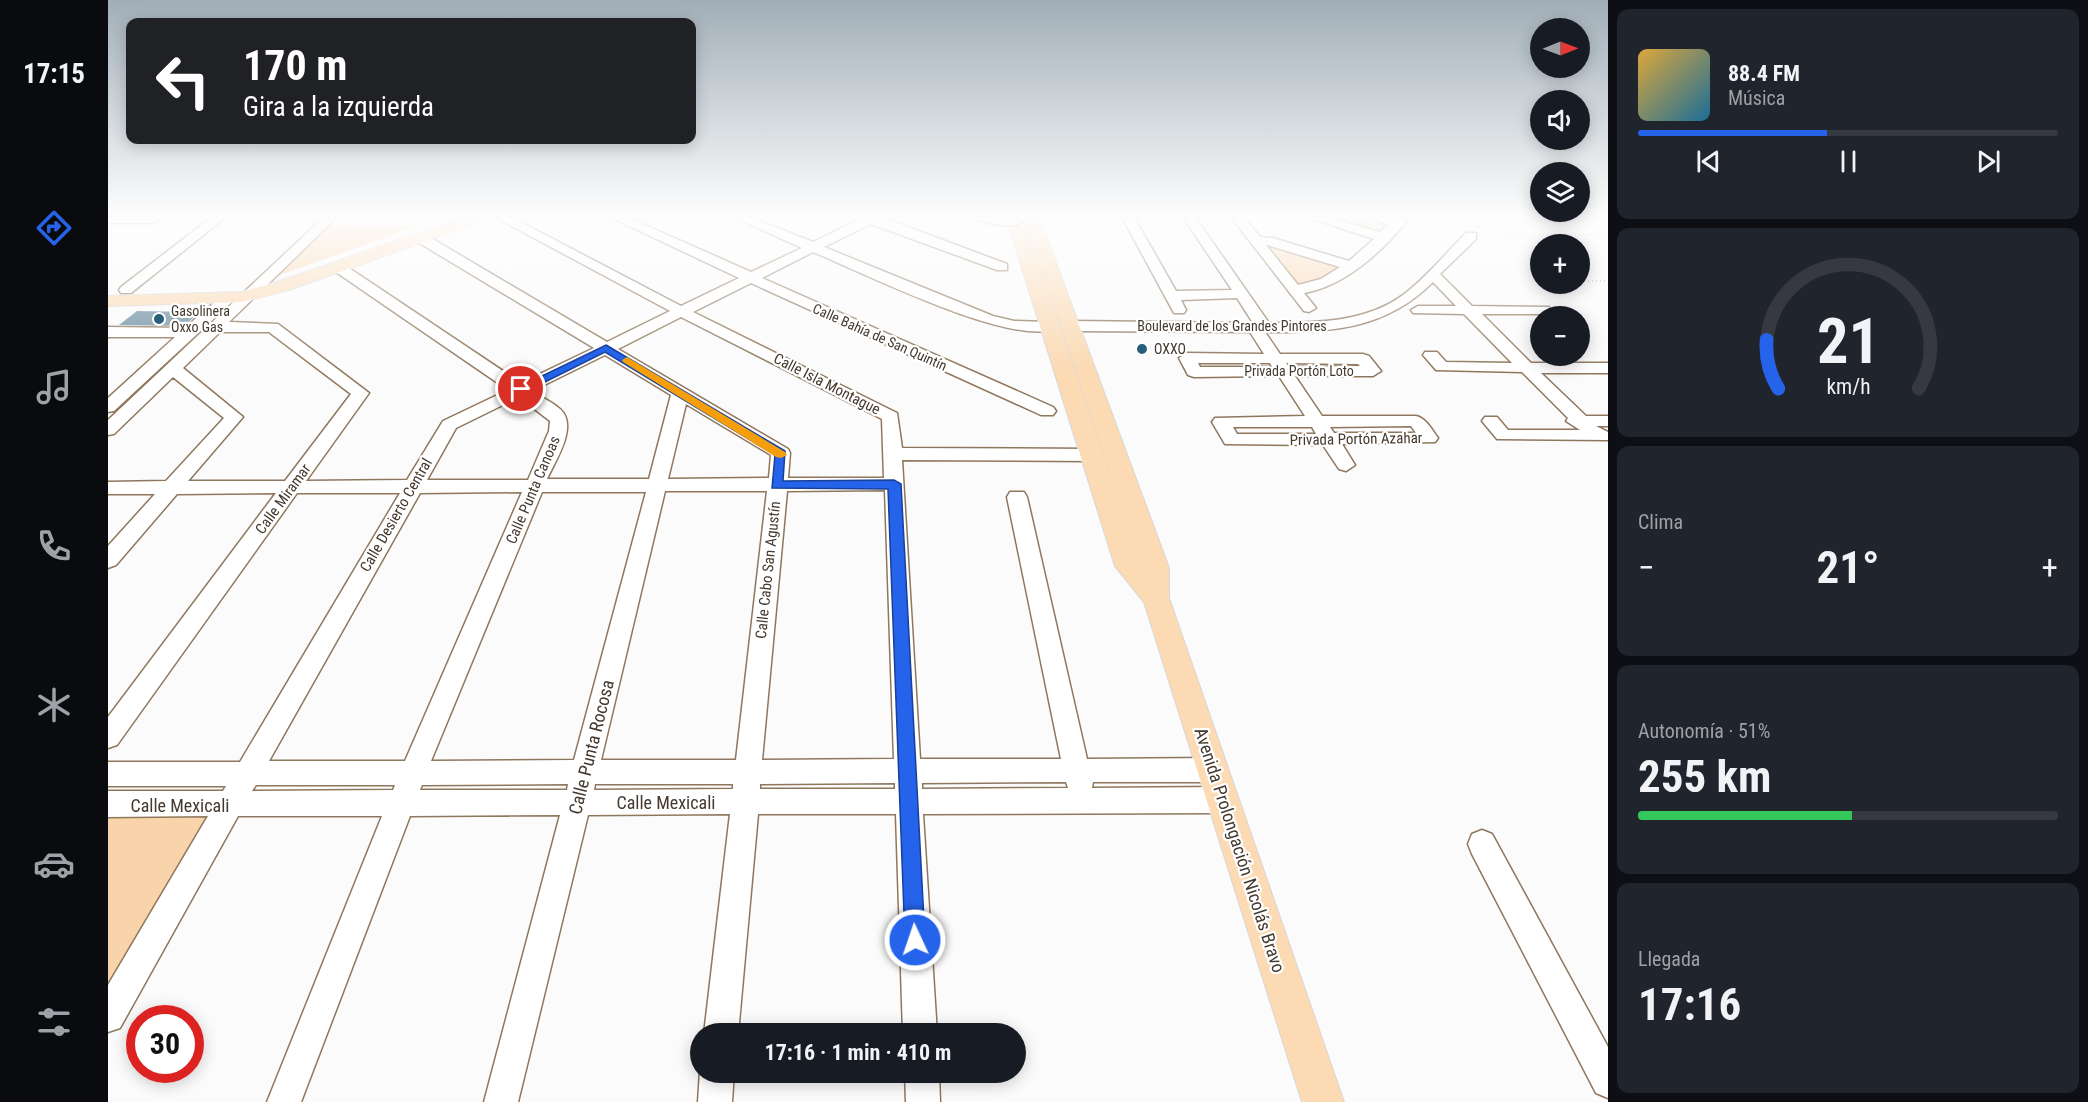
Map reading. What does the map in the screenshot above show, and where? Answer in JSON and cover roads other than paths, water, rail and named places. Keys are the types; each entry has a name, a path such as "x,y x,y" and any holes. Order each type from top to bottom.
{"main road":[{"path":"113,297 226,299 263,281 300,268"},
{"path":"113,297 244,291 332,268"},
{"name":"Avenida Prolongación Nicolás Bravo","path":"1033,268 1048,327 1128,566 1156,598"},
{"name":"Avenida Prolongación Nicolás Bravo","path":"1043,268 1070,326 1156,568 1156,598 1323,1102"},
{"path":"1048,327 1070,326"}],"street":[{"path":"113,297 151,268"},
{"path":"108,430 218,327 244,291 266,268"},
{"path":"263,281 276,268"},
{"name":"Calle Punta Canoas","path":"284,1102 413,773 558,431 559,421 555,414 521,389 340,268"},
{"name":"Calle Cabo San Agustín","path":"472,268 681,391 781,453 722,1023"},
{"name":"Calle Isla Montague","path":"599,268 891,417 919,1023"},
{"name":"Calle Bahía de San Quintín","path":"728,268 1047,411"},
{"name":"Calle Desierto Central","path":"108,1016 449,425 769,268"},
{"path":"863,268 988,319 1013,326 1048,327"},
{"path":"1156,268 1179,310"},
{"path":"1213,268 1255,327 1346,465"},
{"path":"1218,268 1231,292"},
{"path":"1277,268 1309,308"},
{"path":"1294,290 1315,289 1339,276 1347,268"},
{"name":"Boulevard de los Grandes Pintores","path":"1070,326 1330,326 1374,316 1410,297 1439,268"},
{"path":"1433,275 1581,421 1602,436"},
{"path":"1170,294 1231,292"},
{"path":"108,407 226,299"},
{"path":"1418,310 1464,305"},
{"name":"Calle Miramar","path":"108,738 360,393 273,327 218,327"},
{"path":"108,332 188,333"},
{"path":"1530,356 1431,355 1442,367 1608,367"},
{"path":"1590,356 1597,356 1608,367"},
{"path":"108,560 234,417 173,369"},
{"name":"Calle Punta Rocosa","path":"501,1102 681,391"},
{"path":"1602,436 1503,435 1491,421 1608,421"},
{"name":"Privada Portón Azahar","path":"1221,422 1317,422 1416,422 1429,438 1231,440 1221,422"},
{"path":"893,454 1090,455"},
{"path":"108,488 894,484"},
{"path":"1017,497 1083,800"},
{"name":"Calle Mexicali","path":"108,804 577,802 746,787 907,786 1077,771 1219,785"},
{"name":"Calle Mexicali","path":"108,774 585,773 746,787"},
{"name":"Calle Mexicali","path":"907,786 1083,800 1219,785"},
{"path":"1482,844 1608,1081"},
{"path":"714,1102 716,1083"},
{"path":"922,1083 923,1102"}],"place":[{"name":"Gasolinera Oxxo Gas","path":"159,319"},
{"name":"OXXO","path":"1142,349"}]}
